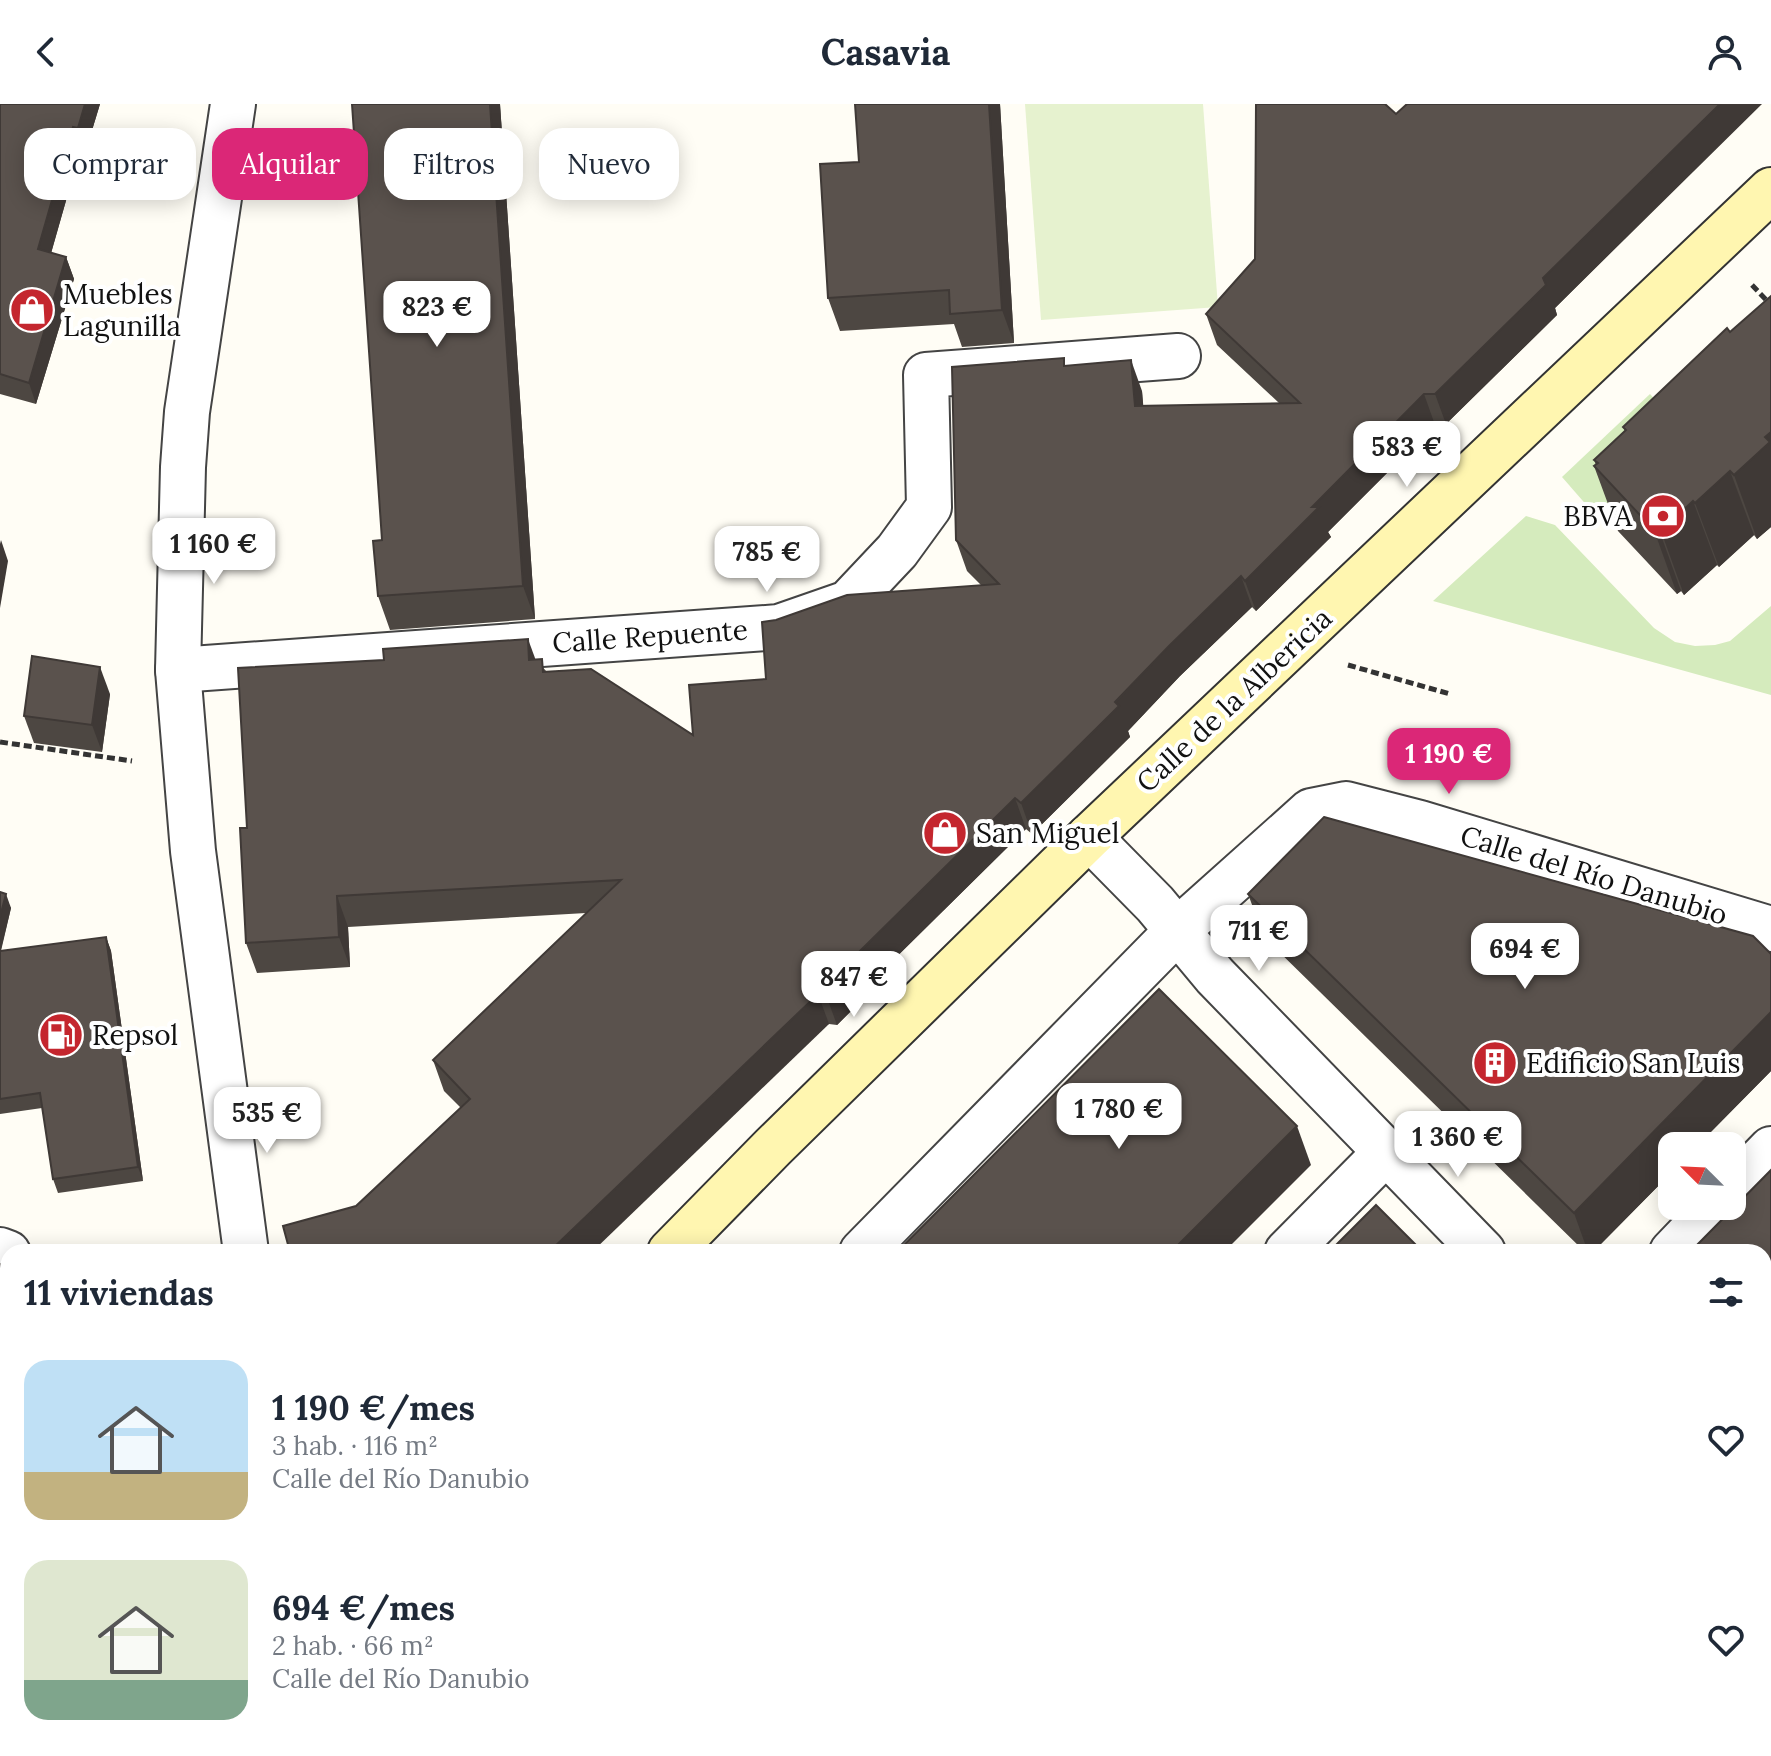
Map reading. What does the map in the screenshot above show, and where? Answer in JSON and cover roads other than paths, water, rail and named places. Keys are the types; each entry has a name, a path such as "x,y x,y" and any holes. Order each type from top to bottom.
{"main road":[{"name":"Calle de la Albericia","path":"678,1244 1089,837 1771,190"}],"street":[{"path":"233,104 187,412 178,670 185,769 220,1068 245,1244"},
{"name":"Calle Repuente","path":"178,670 779,627 848,603 897,551 929,507 926,375 1178,356"},
{"name":"Calle del Río Danubio","path":"1178,930 1311,811 1346,804 1420,823 1771,929"},
{"path":"1089,837 1178,930 1215,976 1475,1244"},
{"path":"870,1244 1178,930"},
{"path":"1746,1175 1771,1149"},
{"path":"1295,1244 1385,1153"},
{"path":"1680,1244 1703,1220"}],"place":[{"name":"Muebles Lagunilla","path":"32,310"},
{"name":"BBVA","path":"1663,516"},
{"name":"San Miguel","path":"945,833"},
{"name":"Repsol","path":"61,1035"},
{"name":"Edificio San Luis","path":"1495,1063"}]}
